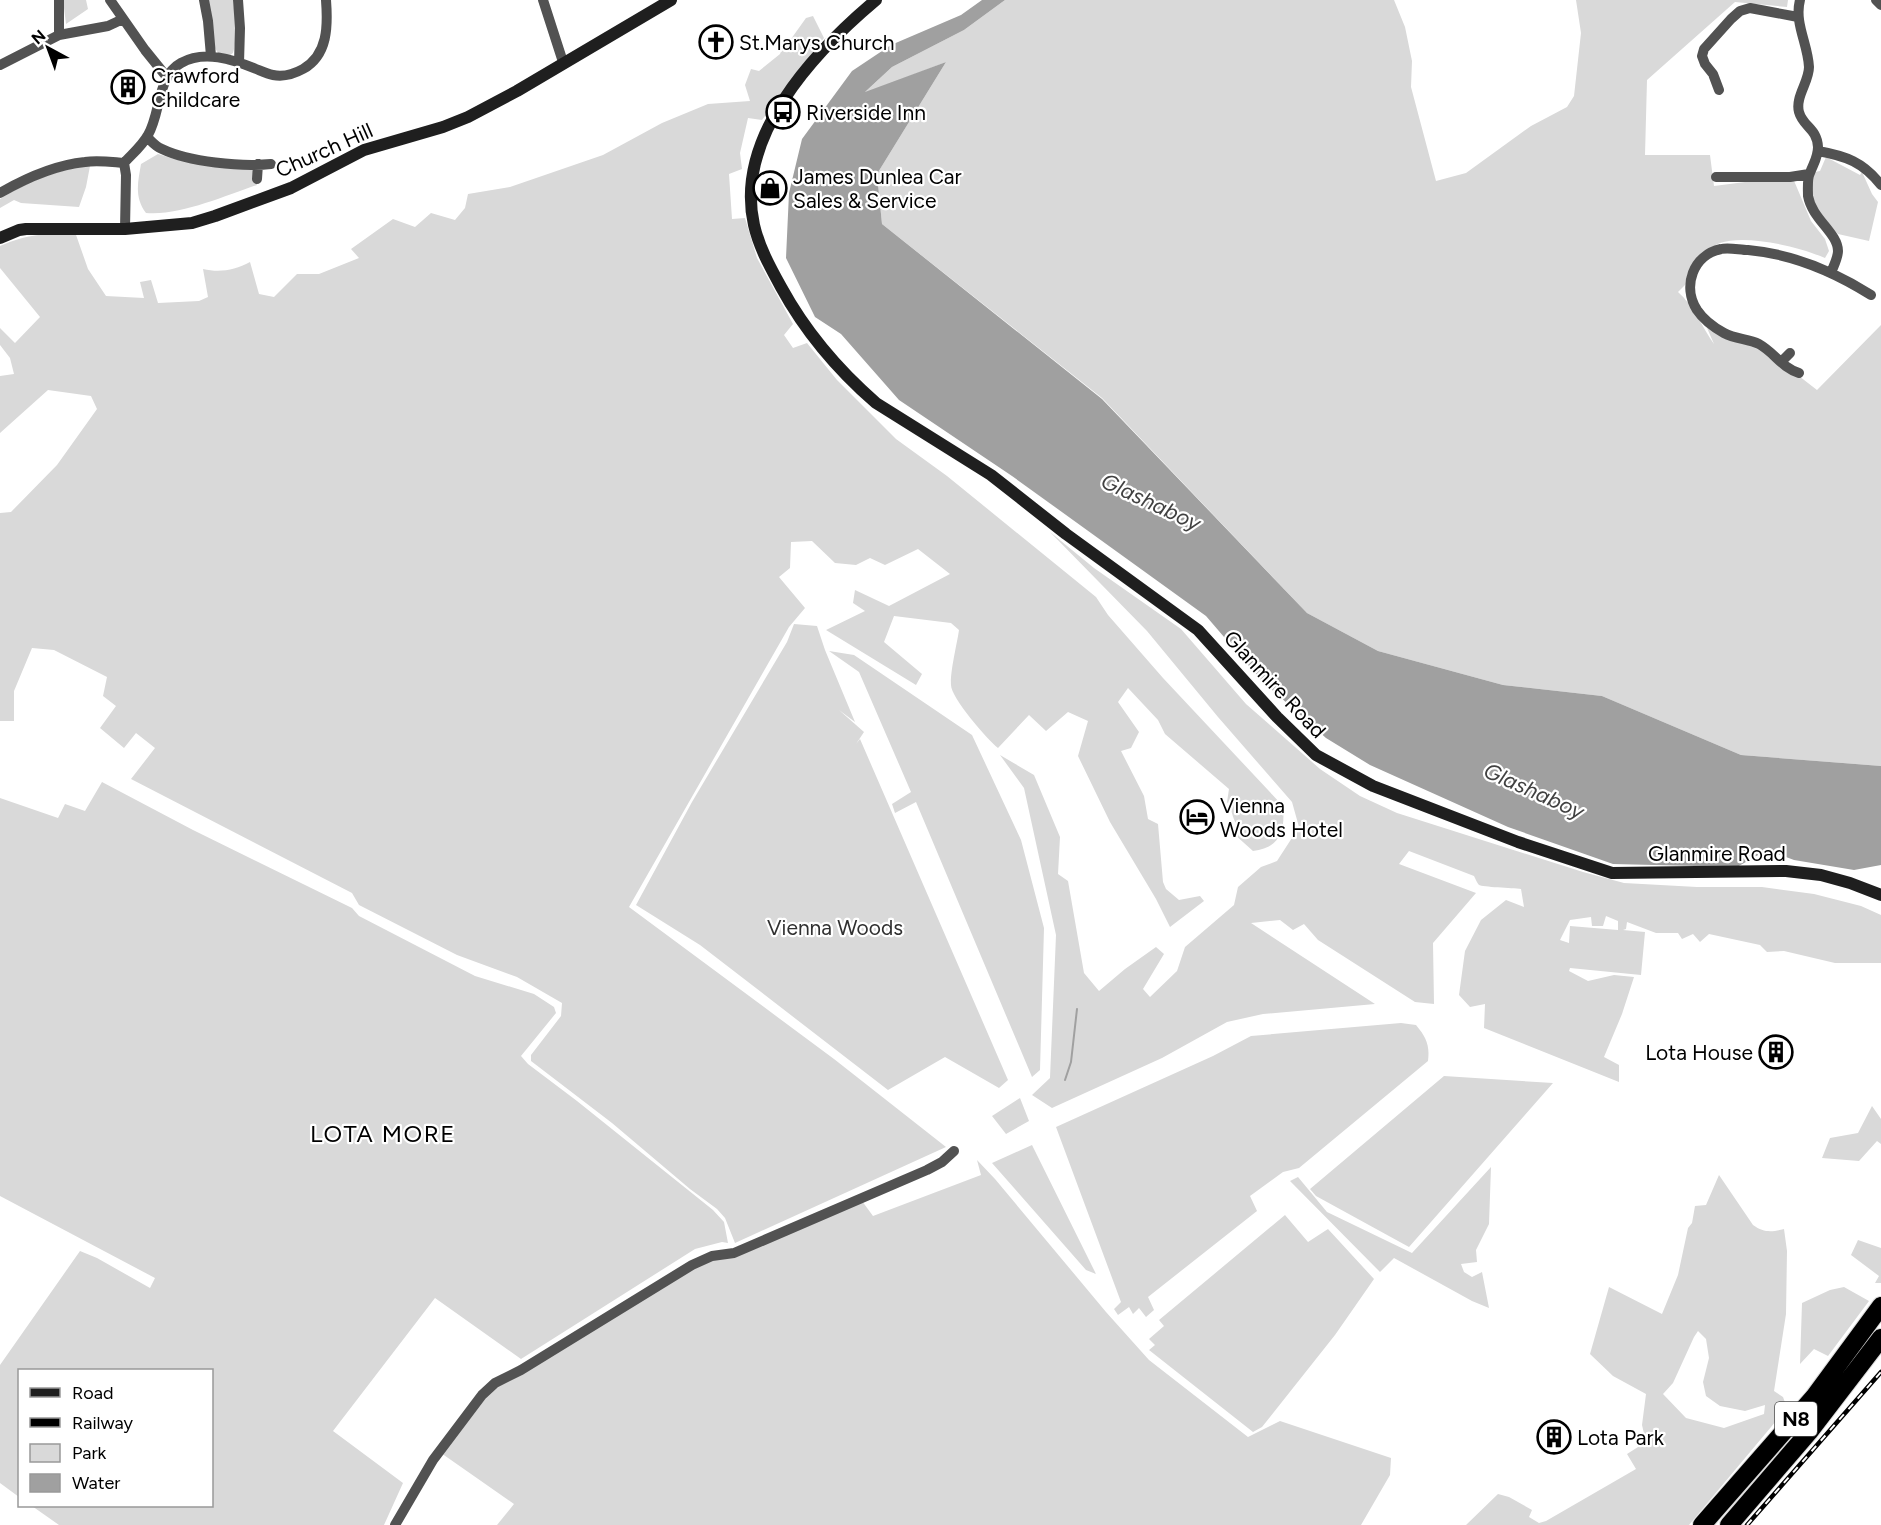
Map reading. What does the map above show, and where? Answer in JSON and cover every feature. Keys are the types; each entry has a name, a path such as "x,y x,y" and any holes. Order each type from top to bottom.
{"highway":[{"name":"N8","path":"1702,1525 1814,1397 1881,1306"},
{"name":"N8","path":"1729,1525 1809,1432 1881,1338"}],"main road":[{"name":"Church Hill","path":"0,238 26,229 125,229 192,223 291,188 363,150 443,127 468,117 517,91 671,0"},
{"name":"Glanmire Road","path":"876,0 818,55 768,125 756,158 750,201 762,251 789,300 822,348 876,403 991,475 1066,534 1198,630 1277,717 1316,755 1373,786 1518,842 1612,873 1786,871 1830,877 1881,895"}],"street":[{"path":"59,0 59,34"},
{"path":"110,0 166,76"},
{"path":"204,0 211,56"},
{"path":"238,0 239,63"},
{"path":"124,163 147,138 154,122 166,76 181,63 197,57 211,56 271,75 296,73 306,68 318,57 325,40 326,0"},
{"path":"543,0 563,62"},
{"path":"1800,0 1798,17 1809,65 1798,111 1817,139 1818,151 1809,174 1808,194 1811,208 1836,241 1838,252 1831,273"},
{"path":"1876,0 1881,4"},
{"path":"1719,90 1702,56 1704,49 1731,18 1740,11 1750,8 1798,17"},
{"path":"0,65 59,34 108,26 123,19"},
{"path":"147,138 161,149 185,157 231,164 271,164"},
{"path":"1818,151 1852,159 1881,185"},
{"path":"0,193 28,178 56,167 87,161 124,163"},
{"path":"124,163 126,175 125,229"},
{"path":"257,179 258,164"},
{"path":"1716,177 1790,177 1809,174"},
{"path":"1799,373 1788,369 1773,354 1755,342 1725,334 1705,319 1691,296 1690,287 1696,263 1710,253 1723,248 1785,255 1831,273 1871,295"},
{"path":"1781,363 1790,353"},
{"path":"395,1525 433,1460 482,1395 495,1383 521,1370 692,1265 712,1256 734,1253 927,1170 942,1162 954,1151"}],"green space":[{"path":"63,0 86,0 88,9 66,24"},
{"path":"208,0 233,0 235,40 233,53 229,56 218,53 215,48"},
{"path":"1005,0 1394,0 1405,27 1412,61 1411,87 1436,181 1466,173 1531,126 1567,107 1574,96 1581,33 1576,0 1788,0 1787,7 1735,2 1647,80 1645,155 1710,155 1714,186 1792,176 1811,221 1825,239 1829,251 1825,258 1788,246 1744,240 1718,244 1696,260 1689,270 1686,284 1678,292 1693,310 1714,344 1704,321 1755,342 1817,390 1881,325 1881,766 1741,755 1602,696 1503,685 1378,651 1307,613 1102,398 882,224 877,174 946,62 863,94 892,67 964,30"},
{"path":"813,16 824,38 762,120 748,118 740,153 742,169 729,174 732,219 745,218 757,258 793,324 784,335 793,348 807,343 837,380 896,439 947,476 1096,597 1108,615 1163,678 1283,806 1283,823 1275,842 1270,846 1253,851 1234,834 1237,825 1227,802 1229,789 1165,734 1158,720 1128,688 1118,702 1139,732 1131,748 1121,751 1144,796 1148,819 1158,824 1163,882 1166,889 1179,900 1200,896 1204,901 1170,927 1110,822 1078,756 1088,721 1068,712 1046,731 1029,715 998,748 970,718 953,691 952,673 959,630 951,623 894,616 884,642 922,674 916,685 826,630 865,611 853,603 855,590 889,606 950,574 918,549 885,565 870,558 856,565 835,563 812,541 791,542 790,568 779,577 805,608 789,627 629,907 834,1059 946,1147 735,1243 725,1218 717,1209 612,1123 531,1061 531,1055 561,1016 562,1003 517,977 457,955 359,905 352,893 131,779 155,748 136,733 124,748 100,728 116,706 103,696 107,677 54,650 32,648 14,691 14,721 0,721 0,513 11,512 57,465 97,409 91,396 48,390 0,433 0,376 14,374 10,358 0,345 0,328 15,343 40,317 0,268 0,246 28,237 75,232 88,269 106,296 144,298 140,282 151,280 158,303 199,301 208,297 203,269 227,270 250,262 259,294 274,297 297,274 319,274 359,258 351,249 393,219 415,227 431,213 455,220 465,208 468,194 510,187 603,155 662,123 708,104 750,101 745,85 751,69 759,71 780,54 784,44 791,39 806,18"},
{"path":"158,154 174,159 251,168 257,185 187,208 146,213 138,195 141,164"},
{"path":"1826,157 1860,175 1862,172 1878,202 1869,241 1838,234 1818,213 1803,174 1820,171"},
{"path":"90,166 79,207 21,203 14,200 0,208 0,199 21,187 54,173"},
{"path":"1050,532 1094,568 1181,629 1246,704 1320,769 1360,796 1397,813 1624,883 1697,887 1762,887 1814,894 1861,906 1881,915 1881,963 1835,963 1784,951 1767,952 1760,945 1709,934 1700,942 1693,934 1682,939 1678,933 1656,933 1627,922 1626,929 1623,930 1645,932 1641,975 1570,968 1569,971 1588,981 1614,975 1634,977 1604,1057 1619,1065 1619,1082 1484,1028 1485,1004 1470,1007 1459,995 1465,951 1481,920 1506,900 1524,907 1521,889 1479,885 1474,876 1409,851 1399,864 1476,893 1433,943 1434,1004 1415,1002 1318,940 1304,924 1293,930 1280,920 1251,923 1375,1004 1263,1014 1227,1022 1162,1058 1052,1108 1032,1095 1050,1078 1056,935 1024,788 1000,755 1034,775 1060,837 1058,874 1068,881 1084,973 1099,991 1156,947 1164,954 1143,989 1150,997 1177,971 1185,947 1234,905 1238,887 1261,867 1277,861 1299,827 1292,802 1147,631","holes":["1606,916 1618,921 1618,930 1570,926 1569,943 1560,940 1570,920 1591,917 1592,926 1603,926"]},
{"name":"Vienna Woods","path":"794,624 817,626 855,722 839,710 864,732 856,744 860,739 1008,1080 999,1088 945,1057 888,1090 700,945 636,905 692,802 787,642"},
{"name":"Vienna Woods","path":"829,651 854,655 972,735 1021,840 1044,928 1040,1070 1032,1077 916,802 895,813 892,804 911,792 859,672"},
{"path":"102,782 193,830 352,908 359,916 475,976 534,994 554,1007 556,1013 521,1056 528,1064 713,1210 724,1222 728,1243 722,1242 695,1249 521,1359 435,1298 333,1431 403,1483 384,1525 59,1525 33,1507 213,1507 213,1369 18,1369 18,1496 0,1483 0,1365 80,1251 150,1288 155,1278 0,1196 0,798 58,818 65,804 85,811"},
{"path":"1401,1023 1416,1025 1425,1037 1428,1046 1428,1061 1299,1168 1283,1172 1250,1196 1257,1211 1148,1297 1154,1310 1146,1317 1139,1308 1133,1314 1129,1307 1118,1315 1114,1309 1121,1302 1056,1127 1213,1056 1251,1036"},
{"path":"1444,1076 1553,1083 1409,1247 1316,1196 1310,1189"},
{"path":"1020,1098 1029,1121 1006,1134 992,1116"},
{"path":"1872,1106 1881,1119 1881,1144 1877,1141 1859,1161 1822,1158 1830,1138 1858,1133"},
{"path":"1032,1145 1096,1274 1086,1270 992,1163"},
{"path":"977,1160 1149,1360 1248,1437 1280,1421 1391,1458 1390,1475 1361,1525 497,1525 514,1504 441,1453 491,1387 710,1256 735,1254 862,1201 873,1216 981,1175"},
{"path":"1491,1167 1489,1224 1476,1250 1477,1262 1461,1264 1464,1272 1472,1277 1482,1272 1489,1308 1394,1258 1380,1272 1290,1181 1298,1177 1327,1212 1412,1253"},
{"path":"1719,1175 1753,1225 1768,1231 1784,1229 1787,1251 1786,1314 1774,1391 1783,1397 1787,1408 1689,1525 1466,1525 1498,1494 1509,1497 1532,1510 1529,1517 1539,1523 1546,1521 1636,1469 1627,1454 1646,1442 1642,1425 1646,1394 1613,1376 1590,1354 1609,1287 1662,1314 1678,1275 1695,1206 1706,1205","holes":["1698,1331 1706,1339 1709,1358 1703,1382 1706,1396 1720,1406 1745,1411 1765,1405 1764,1414 1724,1428 1686,1418 1663,1394 1673,1383"]},
{"path":"1285,1215 1308,1242 1328,1229 1374,1279 1335,1335 1262,1427 1253,1432 1149,1350 1155,1345 1149,1339 1164,1326 1159,1320"},
{"path":"1858,1240 1881,1248 1881,1283 1875,1283 1879,1276 1851,1255"},
{"path":"1844,1287 1869,1301 1828,1356 1814,1349 1800,1364 1802,1303 1830,1290"}],"water":[{"name":"Glashaboy","path":"982,0 1005,0 964,30 892,67 865,92 946,62 877,174 882,224 1102,399 1307,613 1378,651 1503,685 1602,696 1741,755 1881,766 1881,865 1854,870 1794,860 1767,850 1737,867 1613,864 1508,827 1370,765 1326,738 1261,680 1206,616 1012,476 899,400 841,334 815,317 786,258 789,193 802,139 852,71 891,45 961,15"}],"waterway":[{"path":"1065,1080 1071,1062 1077,1009"}],"railway":[{"path":"1747,1525 1881,1372"}],"place":[{"name":"St.Marys Church","path":"716,42"},
{"name":"Crawford Childcare","path":"128,87"},
{"name":"Riverside Inn","path":"783,112"},
{"name":"James Dunlea Car Sales & Service","path":"770,188"},
{"name":"Vienna Woods Hotel","path":"1197,817"},
{"name":"Lota House","path":"1776,1052"},
{"name":"Lota Park","path":"1554,1437"}],"district":[{"name":"LOTA MORE","path":"383,1133"}]}
